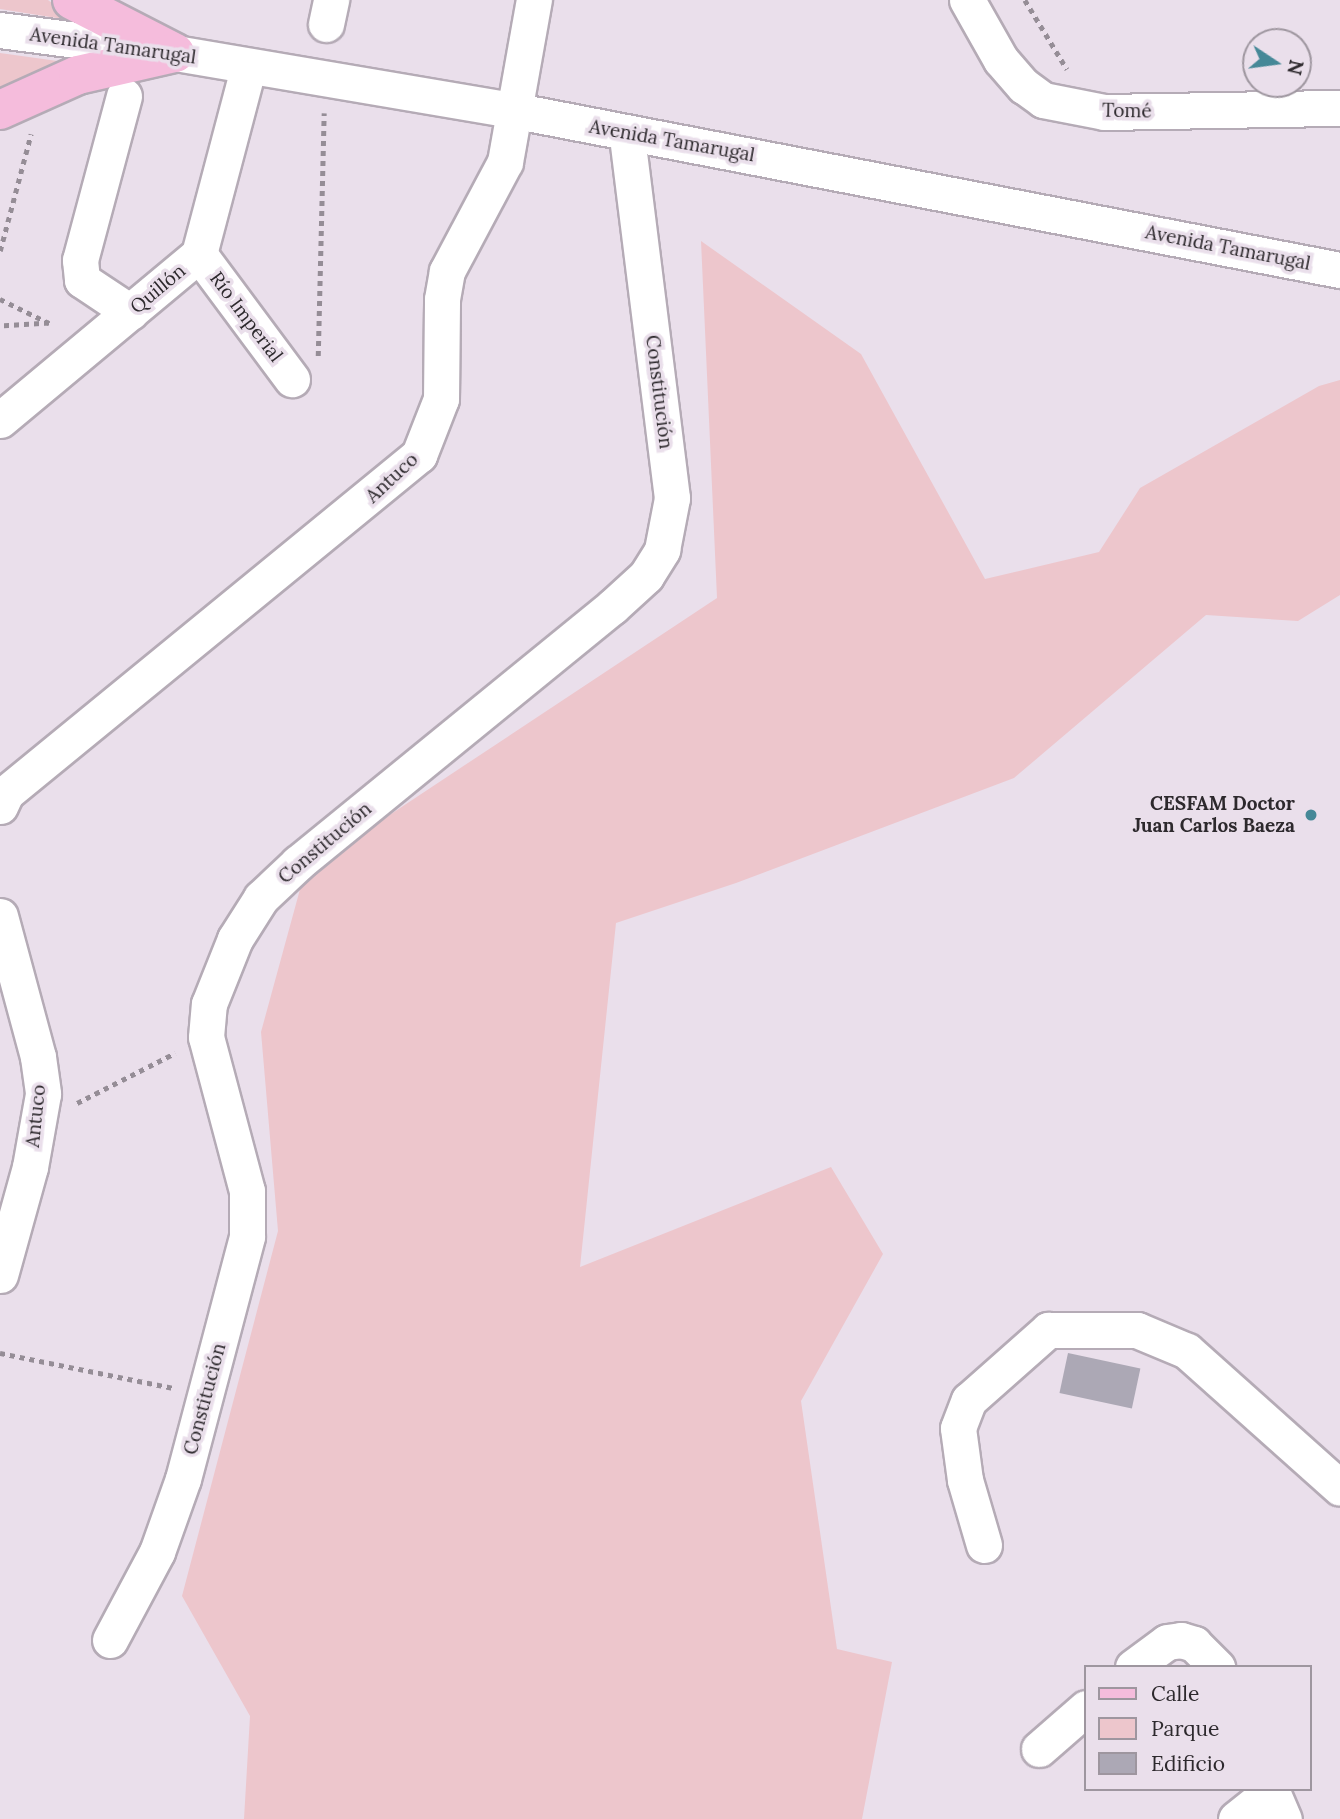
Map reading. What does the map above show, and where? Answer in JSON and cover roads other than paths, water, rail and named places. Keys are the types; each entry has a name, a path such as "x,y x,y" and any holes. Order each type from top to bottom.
{"main road":[{"path":"72,0 175,53"},
{"path":"0,110 78,75 175,53"}],"street":[{"name":"Antuco","path":"0,806 6,793 419,454 441,399 442,299 447,271 505,162 512,110 534,0"},
{"name":"Tomé","path":"967,0 1001,60 1024,86 1056,103 1104,112 1340,108"},
{"name":"Avenida Tamarugal","path":"0,30 175,53 248,68 325,78 512,110 627,135 896,181 1340,270"},
{"name":"Quillón","path":"0,420 199,254 248,68"},
{"path":"124,96 80,260 82,280 130,312"},
{"name":"Constitución","path":"110,1640 157,1552 239,1276 247,1225 247,1191 206,1037 217,979 261,898 298,863 612,607 646,576 662,550 672,498 627,135"},
{"name":"Río Imperial","path":"199,254 305,372"},
{"name":"Antuco","path":"0,916 38,1056 43,1094 39,1123 0,1275"},
{"path":"984,1545 965,1480 958,1428 969,1400 1048,1330 1137,1329 1186,1351 1340,1488"},
{"path":"1136,1665 1167,1642 1181,1640 1194,1644 1215,1665"},
{"path":"1039,1749 1084,1710"},
{"path":"1236,1819 1276,1800"}],"place":[{"name":"CESFAM Doctor Juan Carlos Baeza","path":"1311,815"}]}
